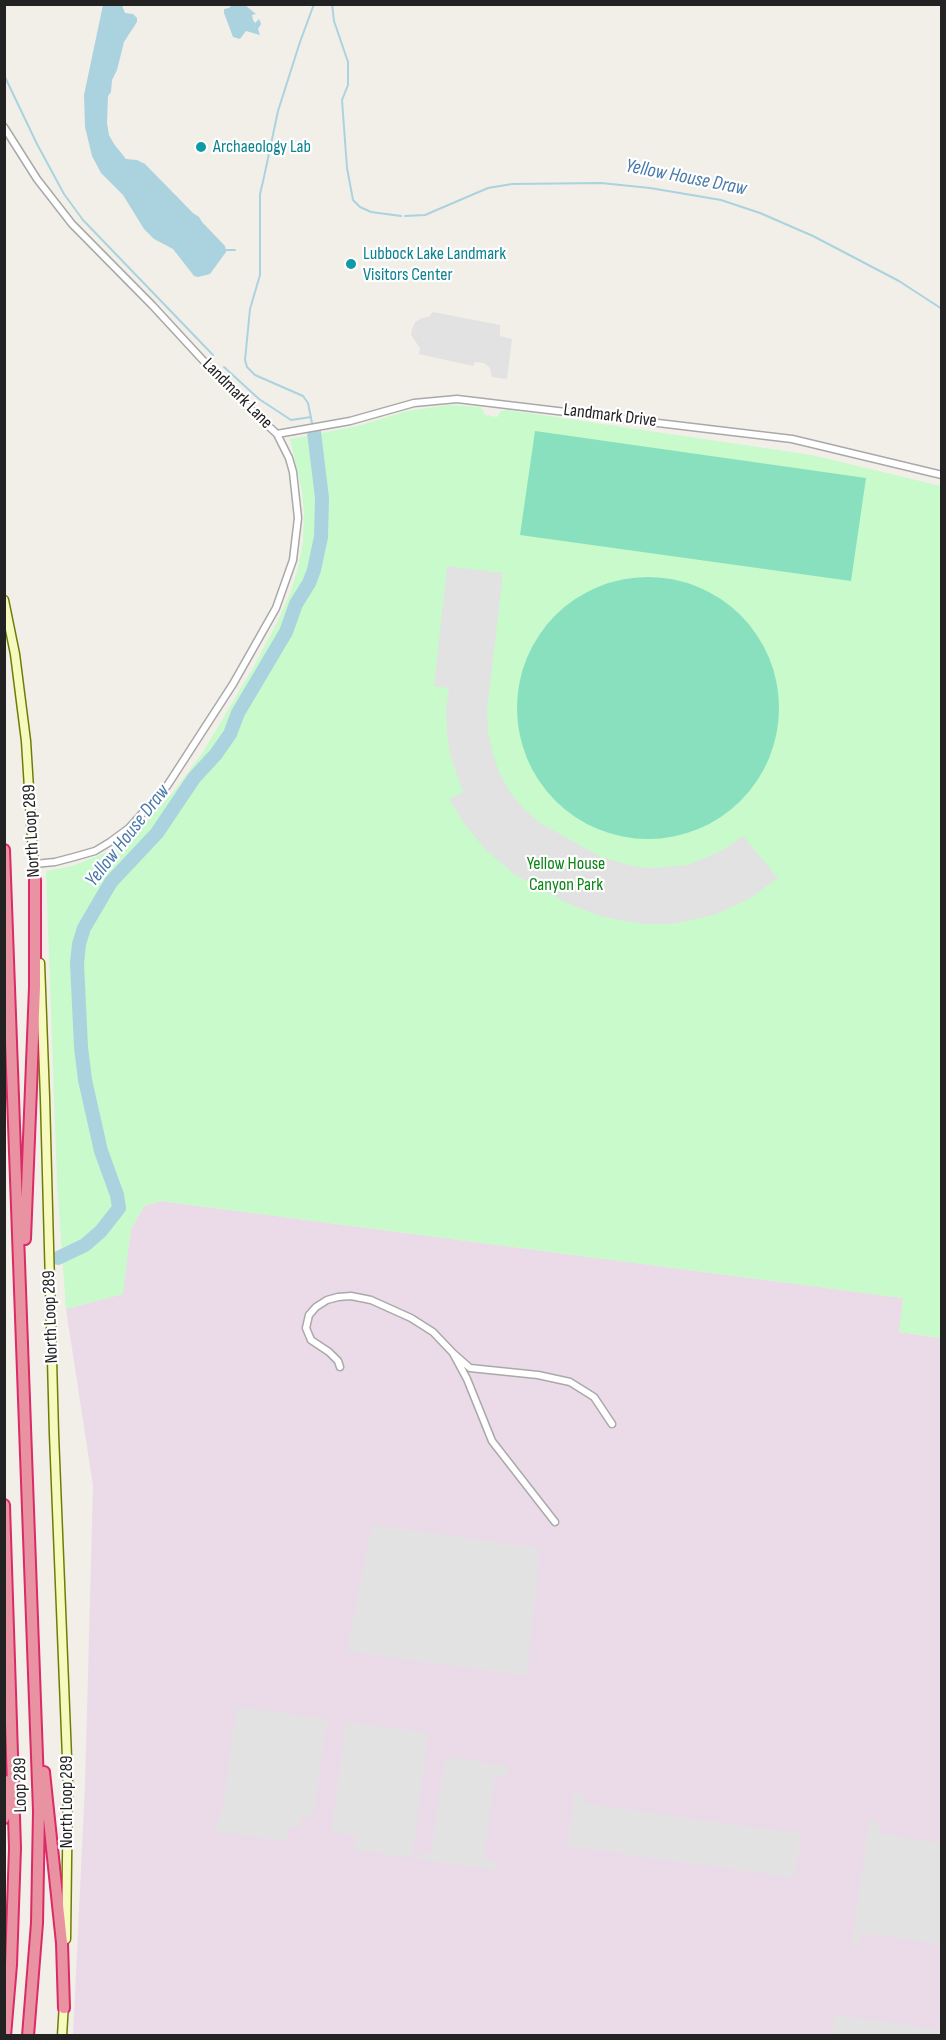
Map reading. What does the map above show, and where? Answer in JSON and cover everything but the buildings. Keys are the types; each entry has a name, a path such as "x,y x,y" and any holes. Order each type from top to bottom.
{"highway":[{"name":"Loop 289","path":"4,850 39,1811 36,1946 28,2036"},
{"path":"21,1284 34,1022 35,880"},
{"name":"Loop 289","path":"4,1505 15,1848 5,2036"},
{"path":"4,1592 8,1604"},
{"path":"35,1663 62,1942 64,2008"},
{"path":"4,1818 12,1727"}],"main road":[{"name":"North Loop 289","path":"4,600 15,654 26,741 42,1011 54,1434 68,1783 62,2036"}],"street":[{"name":"Landmark Lane","path":"4,127 37,178 72,224 152,304 235,395 277,434 293,472 298,518 293,560 276,608 228,693 167,786 135,822 95,851 55,862 34,864"},
{"name":"Landmark Drive","path":"277,434 350,421 424,401 465,400 792,439 942,475"},
{"path":"340,1367 338,1361 329,1352 311,1340 306,1328 309,1315 327,1300 338,1297 351,1296 371,1300 411,1318 433,1332 470,1368 538,1375 570,1382 594,1397 612,1424"},
{"path":"453,1353 467,1379 492,1441 555,1522"}],"shaded area":[{"path":"433,312 500,325 500,336 512,339 507,379 492,377 490,368 484,363 475,362 473,366 419,354 420,348 411,335 412,329 415,322 429,317"},
{"path":"447,566 503,573 487,711 488,733 499,772 510,792 524,809 540,823 604,858 637,867 688,865 723,850 743,836 778,878 749,899 714,915 673,924 646,924 597,915 567,903 514,874 485,849 449,799 463,792 450,754 447,732 446,709 449,688 434,686"},
{"path":"161,1201 904,1298 899,1332 941,1338 941,2035 73,2035 85,1785 93,1486 66,1309 122,1294 131,1229 144,1206"},
{"path":"372,1525 540,1548 527,1676 347,1651"},
{"path":"237,1707 327,1719 313,1817 302,1816 300,1828 289,1827 287,1841 215,1831 215,1825 221,1817"},
{"path":"346,1722 428,1733 412,1858 354,1850 356,1836 331,1832"},
{"path":"445,1757 509,1766 508,1773 494,1779 484,1856 496,1863 495,1870 418,1859 419,1853 431,1854"},
{"path":"575,1789 580,1790 587,1804 801,1834 795,1878 567,1846"},
{"path":"869,1820 875,1821 882,1834 941,1843 941,1944 860,1933 858,1946 852,1945"},
{"path":"835,2015 941,2030 941,2035 832,2035"}],"green space":[{"name":"Yellow House Canyon Park","path":"450,405 480,407 485,415 497,417 501,411 508,410 812,455 941,486 941,1338 899,1332 903,1298 161,1201 144,1206 131,1229 123,1294 66,1309 57,1183 46,871 72,866 108,852 146,822 174,791 203,752 254,666 291,591 303,542 302,491 290,439 358,426 407,411"},
{"path":"535,431 866,478 851,581 520,535"},
{"path":"648,577 673,580 698,587 721,599 749,625 769,658 776,683 779,708 776,733 769,758 757,781 731,809 698,829 673,836 648,839 623,836 598,829 575,817 547,791 527,758 520,733 517,708 520,683 527,658 539,635 565,607 598,587 623,580"}],"water":[{"path":"103,5 122,5 125,13 133,14 137,18 137,22 124,42 108,96 109,135 126,159 137,160 145,164 225,246 226,252 210,274 194,276 173,249 154,239 144,229 123,195 101,173 92,156 85,127 84,95"},
{"path":"232,5 245,5 256,14 252,15 255,23 259,19 260,21 258,29 260,35 246,31 240,39 233,37 224,13 224,9"}],"waterway":[{"name":"Yellow House Draw","path":"312,423 308,403 303,396 255,375 247,367 245,360 250,309 260,275 260,194 278,111 314,4"},
{"name":"Yellow House Draw","path":"332,4 334,21 348,62 348,85 342,100 347,168 353,200 360,207 371,212 401,216"},
{"path":"4,75 64,194 83,220 213,355"},
{"name":"Yellow House Draw","path":"405,216 425,215 488,188 512,184 601,183 650,188 721,200 760,213 813,236 899,281 942,309"},
{"path":"223,250 235,250"},
{"path":"224,367 259,399 291,420 311,417"},
{"name":"Yellow House Draw","path":"58,1258 85,1245 101,1231 119,1208 117,1195 101,1151 85,1080 77,963 79,944 84,928 111,882 157,833 194,778 216,754 230,734 238,713 286,632 296,604 309,583 321,537 322,498 314,432"}],"place":[{"name":"Archaeology Lab","path":"201,147"},
{"name":"Lubbock Lake Landmark Visitors Center","path":"351,264"}]}
